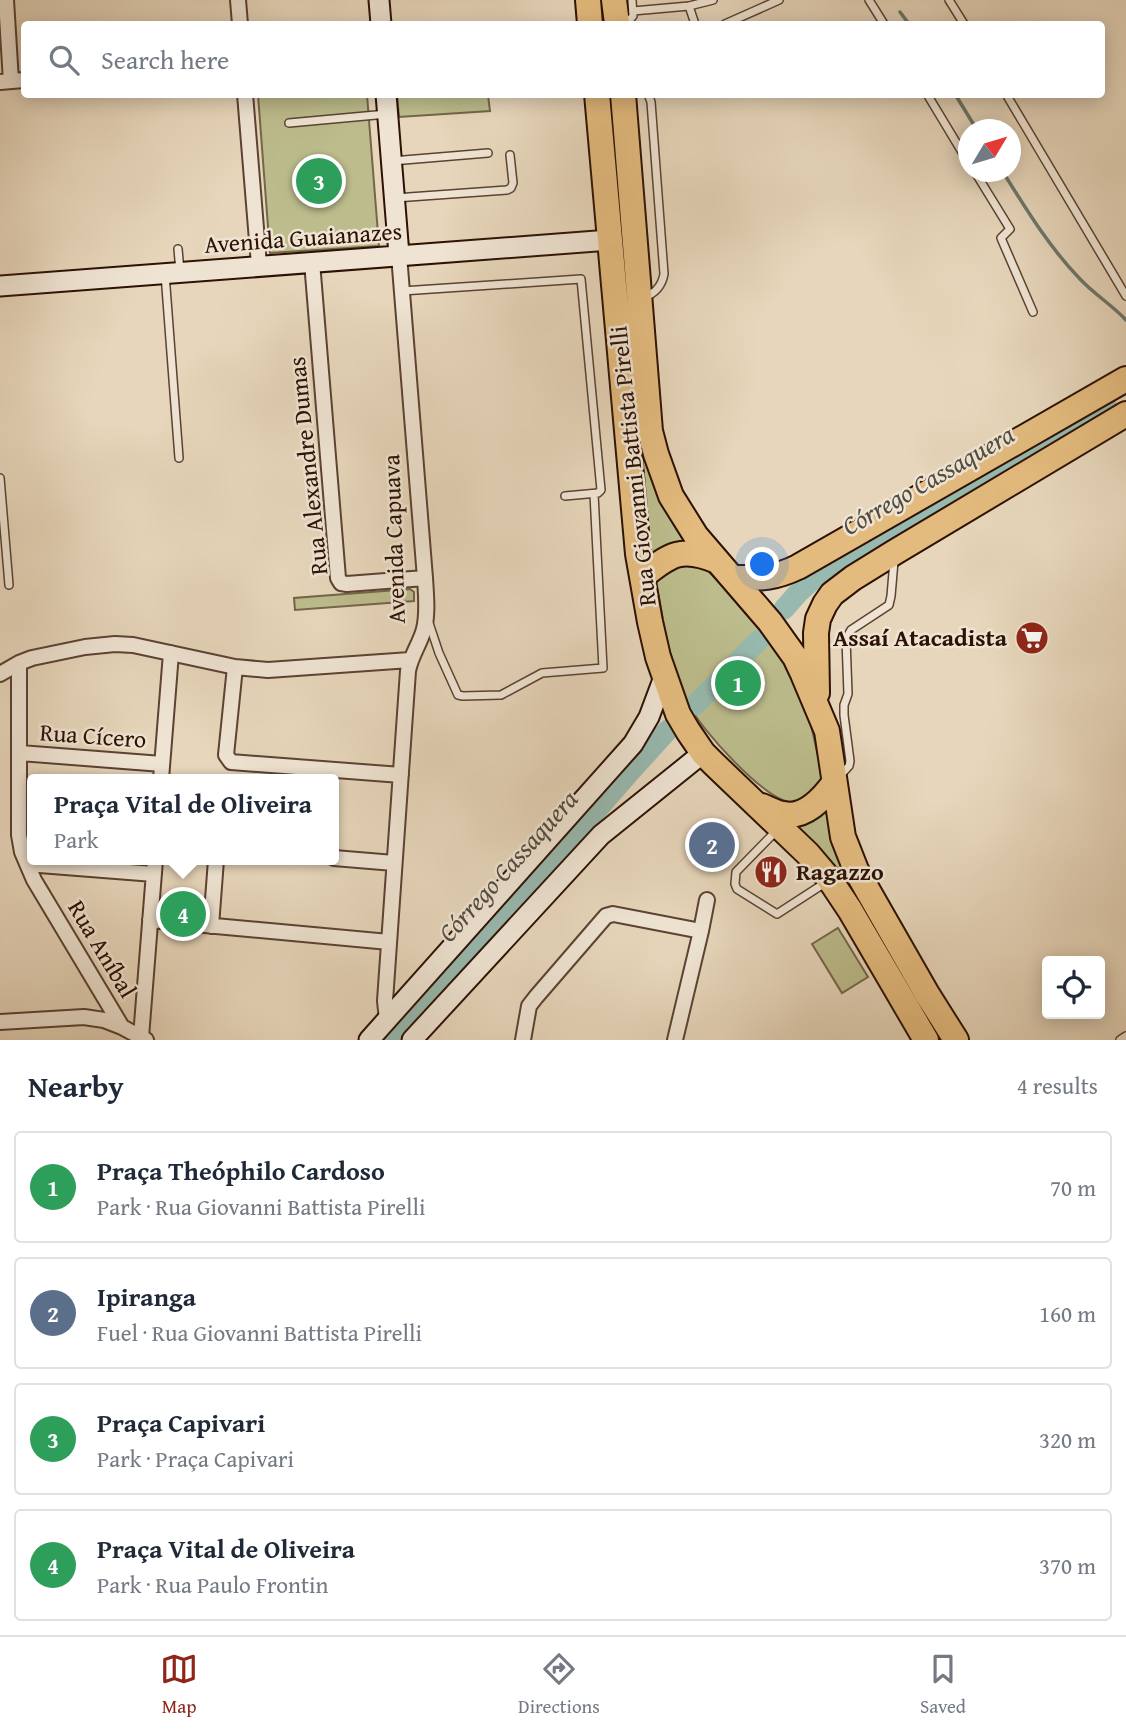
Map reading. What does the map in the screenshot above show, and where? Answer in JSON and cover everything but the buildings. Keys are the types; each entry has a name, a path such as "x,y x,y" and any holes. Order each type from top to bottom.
{"highway":[{"path":"588,0 590,21"},
{"name":"Rua Giovanni Battista Pirelli","path":"597,98 633,502 642,577 664,677 678,713 703,753 808,854 830,880 926,1040"},
{"name":"Rua Giovanni Battista Pirelli","path":"623,98 650,431 656,454 671,496 696,536 783,639 803,674 827,731 843,837 856,870 956,1040"},
{"path":"642,577 671,555 681,552 703,555 725,569 764,579 776,576 1126,379"},
{"path":"817,704 816,633 818,619 832,594 895,551 1126,414"},
{"path":"758,805 784,814 807,810 818,802 834,783"}],"main road":[{"path":"379,0 381,21"},
{"name":"Avenida Capuava","path":"387,104 399,255"},
{"name":"Avenida Guaianazes","path":"0,286 610,240"},
{"path":"369,1040 633,744 658,697 664,677"},
{"path":"412,1040 601,835 703,753"}],"street":[{"path":"6,0 12,81"},
{"path":"238,0 240,21"},
{"path":"246,98 259,265"},
{"name":"Avenida Capuava","path":"387,1020 385,1001 410,660 424,631 426,615 399,255"},
{"name":"Rua Alexandre Dumas","path":"312,261 338,578 341,583 347,584 425,578"},
{"path":"0,674 19,663 47,655 115,644 133,645 235,667 268,670 410,660"},
{"path":"161,774 171,653"},
{"name":"Rua Aníbal","path":"19,663 19,835 27,864"},
{"path":"235,667 226,755 231,762 401,775"},
{"name":"Rua Cícero","path":"20,753 162,764"},
{"path":"339,858 394,863"},
{"name":"Rua Aníbal","path":"27,865 38,888 122,1027 144,1039"},
{"path":"70,865 155,867 144,1039"},
{"path":"211,926 216,865"},
{"path":"676,1040 707,900"},
{"path":"523,1040 529,1006 606,916 613,914 701,931"},
{"path":"150,920 389,942"},
{"path":"0,1022 84,1017 104,1020 122,1027"}],"lane":[{"path":"621,12 632,0"},
{"path":"621,12 689,6 713,0"},
{"path":"732,21 779,0"},
{"path":"869,0 882,21"},
{"path":"949,0 962,21"},
{"path":"689,6 694,21"},
{"path":"621,12 632,16 628,21"},
{"path":"639,300 654,294 664,274 649,98"},
{"path":"929,98 958,145"},
{"path":"1008,98 1126,296"},
{"path":"289,123 387,104"},
{"path":"392,161 488,153"},
{"path":"395,198 507,190 513,183 510,155"},
{"path":"981,182 1010,229 1001,238 1033,312"},
{"path":"178,249 173,272 179,458"},
{"path":"402,291 581,279 601,490 594,494 565,496"},
{"path":"0,478 9,585"},
{"path":"426,615 458,695 501,695 542,673 603,668 594,494"},
{"path":"834,783 850,761 844,715 848,694 846,639 851,630 889,605 895,551"},
{"path":"780,827 736,872 737,889 777,914 830,880"},
{"path":"1120,1040 1126,1036"}],"green space":[{"path":"258,98 367,98 379,246 270,253"},
{"path":"397,98 488,98 490,111 399,117"},
{"path":"638,432 642,454 661,499 688,544 649,560"},
{"path":"674,566 698,566 707,570 772,643 794,677 811,725 823,778 802,800 791,802 765,789 719,745 688,704 664,628 656,580"},
{"path":"410,589 414,592 414,601 295,610 294,598"},
{"path":"826,808 837,857 860,905 793,825"},
{"path":"838,928 868,977 842,993 812,944"}],"waterway":[{"path":"900,12 907,21"},
{"path":"957,98 970,119"},
{"path":"1009,182 1058,254 1085,284 1126,320"},
{"name":"Córrego Cassaquera","path":"784,609 815,578 1108,409"},
{"name":"Córrego Cassaquera","path":"695,705 759,640"},
{"name":"Córrego Cassaquera","path":"390,1040 476,949 668,730"},
{"path":"650,733 658,739"}],"place":[{"name":"Praça Capivari","path":"319,181"},
{"name":"Assaí Atacadista","path":"1032,638"},
{"name":"Praça Theóphilo Cardoso","path":"738,683"},
{"name":"Ipiranga","path":"712,845"},
{"name":"Ragazzo","path":"771,872"},
{"name":"Praça Vital de Oliveira","path":"183,914"}]}
